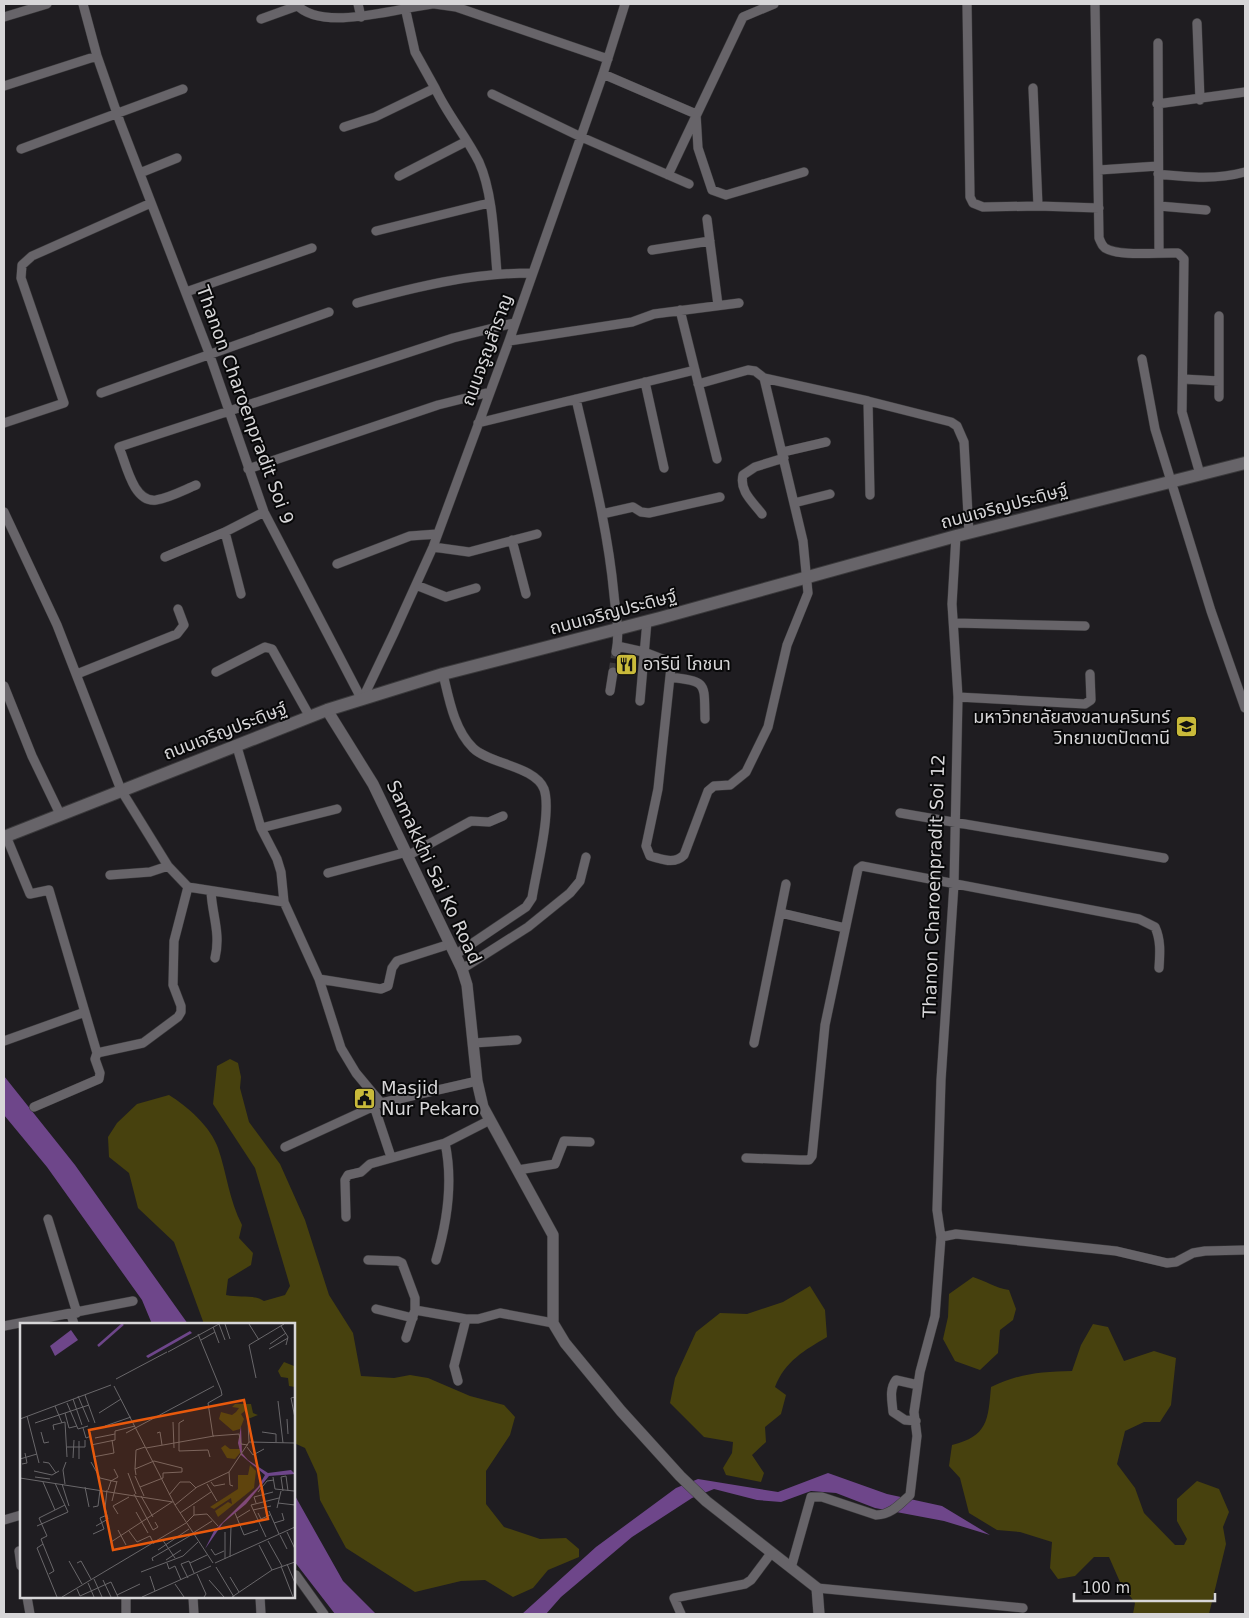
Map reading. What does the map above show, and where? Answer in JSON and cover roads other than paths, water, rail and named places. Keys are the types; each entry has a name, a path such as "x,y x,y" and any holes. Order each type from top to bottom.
{"main road":[{"name":"ถนนเจริญประดิษฐ์","path":"5,836 237,747 327,710 443,674 646,621 956,536 1245,462"}],"street":[{"path":"4,17 47,4"},
{"name":"Thanon Charoenpradit Soi 9","path":"83,4 97,56 209,353 264,512 362,700"},
{"path":"358,4 361,17"},
{"path":"261,19 296,5 314,15 332,18 361,17 405,7 433,4 456,8 608,59"},
{"name":"ถนนจรูญสำราญ","path":"362,700 433,547 509,341 579,136 603,74 625,4"},
{"path":"668,175 742,17 774,4"},
{"path":"967,4 970,197 973,203 983,207 1099,208"},
{"path":"1095,4 1100,238 1102,245 1107,250 1182,254 1184,259 1182,412 1200,474"},
{"path":"405,7 414,52 467,141 483,174 489,203 497,273"},
{"path":"1197,23 1200,100"},
{"path":"1158,43 1159,252"},
{"path":"4,86 97,56"},
{"path":"603,74 696,114"},
{"path":"344,128 375,117 435,88"},
{"path":"1034,88 1038,206"},
{"path":"21,149 183,89"},
{"path":"1157,104 1200,100 1245,92"},
{"path":"492,94 579,136 690,184"},
{"path":"696,114 698,148 712,190 726,195 804,172"},
{"path":"399,176 467,141"},
{"path":"140,173 177,158"},
{"path":"1099,170 1158,170 1208,179 1227,177 1245,172"},
{"path":"4,423 64,403 21,278 22,265 32,256 151,203"},
{"path":"376,231 489,203"},
{"path":"1159,206 1206,210"},
{"path":"707,219 718,305"},
{"path":"652,250 710,242"},
{"path":"186,292 312,248"},
{"path":"357,303 423,285 497,273 531,273"},
{"path":"509,341 632,322 654,314 739,303"},
{"path":"680,310 717,459"},
{"path":"101,393 209,353 329,312"},
{"path":"1219,316 1219,397"},
{"path":"196,485 156,500 144,498 137,492 120,446 453,338 514,323"},
{"path":"1142,360 1155,429 1211,611 1245,708"},
{"path":"478,423 695,370"},
{"path":"698,384 748,370 755,371 764,378 868,401 957,426 964,442 969,533"},
{"path":"576,399 602,514 619,628 617,649 644,652 670,662 658,789 646,846 650,856 673,861 679,860 684,855 708,791 714,786 730,785 746,772 768,727 787,645 806,600 808,577 794,502 770,395 764,378"},
{"path":"1183,379 1219,381"},
{"path":"645,382 664,468"},
{"path":"248,469 438,405 490,392"},
{"path":"868,401 870,494"},
{"path":"762,514 743,490 743,476 754,467 826,442"},
{"path":"794,502 830,494"},
{"path":"602,514 633,507 641,512 649,513 720,497"},
{"path":"164,557 225,532 264,512"},
{"path":"5,517 58,625 121,790 168,866 188,888 284,902"},
{"path":"225,532 241,594"},
{"path":"337,564 410,536 437,534"},
{"path":"433,547 469,552 537,534"},
{"name":"Thanon Charoenpradit Soi 12","path":"791,1568 811,1497 822,1497 876,1515 889,1513 910,1495 917,1436 914,1412 918,1385 935,1316 941,1237 938,1210 941,1080 954,884 958,697 952,604 956,536"},
{"path":"512,540 526,594"},
{"path":"416,585 446,597 476,588"},
{"path":"77,674 177,634 184,624 178,609"},
{"path":"640,701 646,621"},
{"path":"954,623 1085,626"},
{"path":"216,672 264,647 272,649 310,717"},
{"path":"610,690 613,672"},
{"path":"319,978 381,989 388,986 392,968 397,961 453,949 526,907 532,898 547,808 543,786 533,776 474,749 462,734 450,704 443,674"},
{"path":"958,697 1085,704 1091,700 1090,674"},
{"path":"670,677 696,681 702,685 705,719"},
{"path":"4,686 32,756 60,814"},
{"name":"Samakkhi Sai Ko Road","path":"327,710 373,784 453,949 468,985 478,1081 483,1107 553,1234 553,1323"},
{"path":"237,747 260,828 278,859 282,872 284,902 319,978 347,1060 378,1105 391,1157"},
{"path":"260,828 337,809"},
{"path":"900,813 954,824 1164,858"},
{"path":"328,873 408,854 471,822 486,822 503,816"},
{"path":"5,836 30,894 49,890 97,1053 95,1059 100,1073 99,1079 34,1107"},
{"path":"462,969 528,927 570,893 580,881 586,857"},
{"path":"746,1158 809,1160 812,1156 824,1025 858,869 862,866 870,865 954,884 1150,923 1155,927 1159,939 1159,968"},
{"path":"110,875 150,872 168,866"},
{"path":"754,1043 786,884"},
{"path":"97,1053 143,1043 178,1018 181,1006 173,985 174,941 188,888"},
{"path":"212,891 212,908 219,936 215,958"},
{"path":"781,913 845,928"},
{"path":"4,1041 85,1012"},
{"path":"474,1042 518,1040"},
{"path":"285,1147 378,1105 478,1081"},
{"path":"346,1217 346,1178 361,1172 370,1164 445,1143 490,1120"},
{"path":"518,1170 554,1164 564,1141 590,1142"},
{"path":"436,1260 442,1238 450,1165 445,1143"},
{"path":"48,1219 74,1314 74,1323"},
{"path":"941,1237 956,1234 1106,1250 1167,1262 1176,1262 1193,1253 1245,1250"},
{"path":"368,1260 398,1261 402,1263 415,1298 414,1314 406,1338"},
{"path":"27,1323 133,1301"},
{"path":"376,1309 466,1319 478,1319 500,1313 553,1323 565,1343 621,1411 680,1476 706,1501 817,1588 1023,1608"},
{"path":"458,1381 454,1366 466,1319"},
{"path":"4,1326 20,1324"},
{"path":"916,1421 905,1420 893,1412 891,1395 892,1385 896,1380 918,1385"},
{"path":"4,1520 20,1515"},
{"path":"681,1614 674,1598 745,1584 751,1580 772,1552"},
{"path":"296,1576 324,1614"},
{"path":"817,1588 819,1614"},
{"path":"27,1598 30,1614"},
{"path":"126,1598 126,1614"},
{"path":"193,1598 194,1614"},
{"path":"260,1598 261,1614"}],"tunnel":[{"path":"613,672 616,652"}],"place":[{"name":"อารีนี โภชนา","path":"627,664"},
{"name":"มหาวิทยาลัยสงขลานครินทร์ วิทยาเขตปัตตานี","path":"1186,727"},
{"name":"Masjid Nur Pekaro","path":"365,1098"}]}
